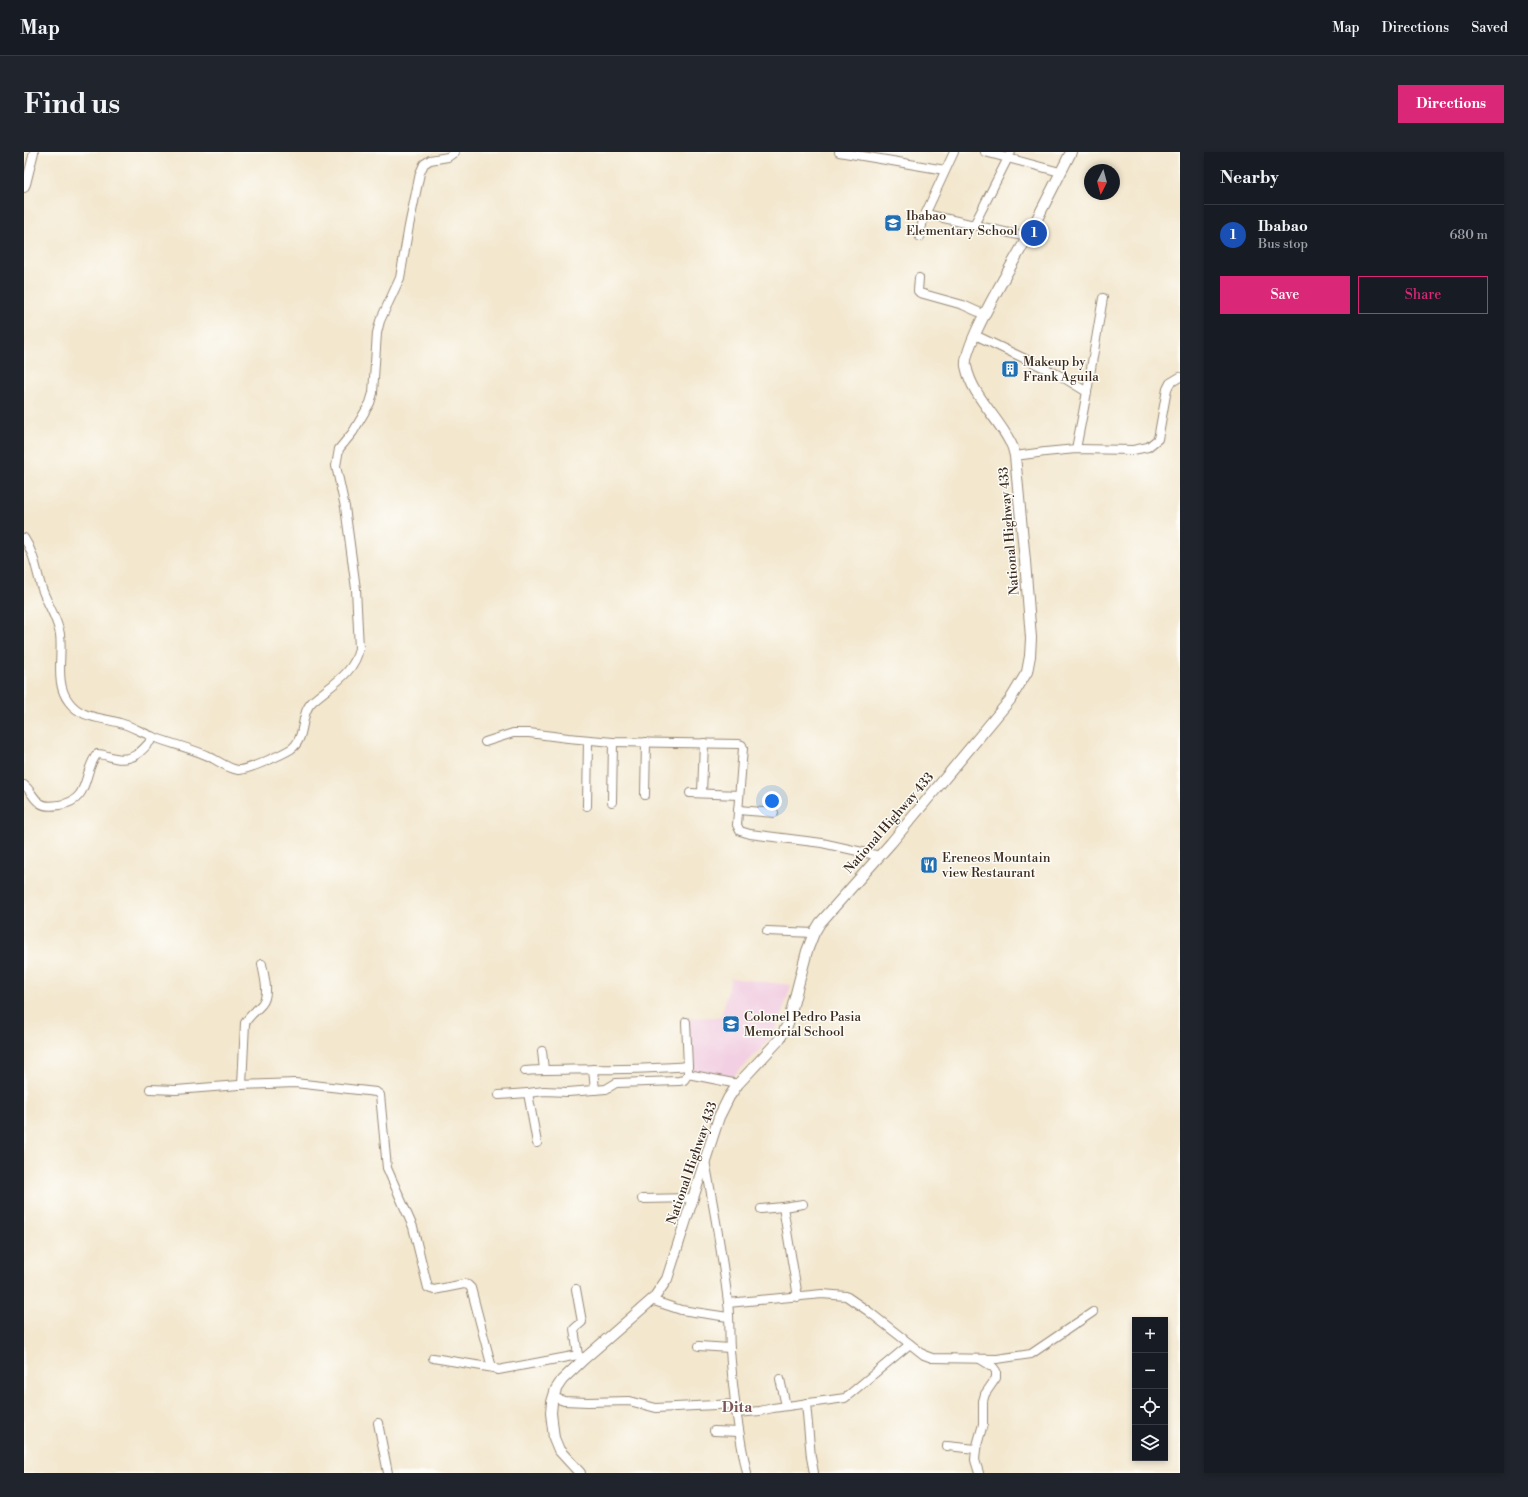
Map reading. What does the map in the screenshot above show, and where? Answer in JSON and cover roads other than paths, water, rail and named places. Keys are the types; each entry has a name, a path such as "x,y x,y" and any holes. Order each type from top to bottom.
{"main road":[{"name":"National Highway 433","path":"580,1473 559,1450 554,1438 551,1413 553,1397 556,1389 581,1357 651,1300 667,1279 719,1117 729,1097 738,1084 779,1040 788,1024 807,951 814,933 826,915 880,856 1010,700 1027,672 1030,656 1030,638 1025,561 1015,456 1011,442 977,392 969,377 966,364 968,351 975,334 1071,152"}],"street":[{"path":"24,188 34,152"},
{"path":"24,538 31,549 41,586 60,635 61,687 65,696 78,711 90,717 120,723 135,728 154,737 207,755 236,770 244,770 277,756 296,744 300,738 309,705 336,683 353,664 357,656 359,648 356,589 345,507 336,466 339,449 353,432 372,398 377,333 380,321 400,278 420,173 424,164 430,160 448,157 455,152"},
{"path":"839,152 945,170"},
{"path":"920,237 926,214 954,152"},
{"path":"985,152 1010,155 1060,172"},
{"path":"974,225 1010,155"},
{"path":"926,214 1027,237"},
{"path":"919,278 918,291 920,293 962,305 985,314"},
{"path":"1076,449 1103,298"},
{"path":"975,334 1059,374 1087,392"},
{"path":"1015,456 1076,449 1133,450 1148,447 1158,439 1167,389 1170,383 1180,377"},
{"path":"485,742 513,733 529,732 613,742 739,744 742,745 743,755 737,825 740,831 750,834 822,843 880,856"},
{"path":"24,785 31,790 34,798 42,805 51,806 74,801 81,794 92,760 97,754 103,754 114,758 132,758 141,752 154,737"},
{"path":"587,806 588,740"},
{"path":"612,802 613,742"},
{"path":"645,795 646,742"},
{"path":"702,793 704,743"},
{"path":"690,793 739,795"},
{"path":"738,810 774,813"},
{"path":"767,931 814,933"},
{"path":"242,1085 245,1023 264,1000 266,994 262,964"},
{"path":"499,1095 544,1091 568,1092 595,1090 606,1089 616,1083 684,1080 688,1070 686,1022"},
{"path":"542,1051 544,1070"},
{"path":"525,1071 593,1069 688,1070 738,1084"},
{"path":"593,1069 595,1090"},
{"path":"150,1089 201,1089 242,1085 295,1084 379,1093 387,1168 413,1227 428,1288 434,1290 464,1284 471,1288 491,1364 494,1368"},
{"path":"528,1093 537,1143"},
{"path":"705,1159 718,1232 728,1304 730,1348 736,1413 747,1473"},
{"path":"642,1199 694,1198"},
{"path":"761,1209 803,1204"},
{"path":"783,1207 798,1297"},
{"path":"433,1358 494,1368 498,1370 581,1357 574,1329 582,1322 576,1289"},
{"path":"728,1304 822,1294 846,1296 868,1310 924,1355 932,1358 997,1359 1031,1354 1093,1312"},
{"path":"651,1300 681,1310 728,1317"},
{"path":"736,1413 760,1411 844,1398 910,1344"},
{"path":"699,1346 730,1348"},
{"path":"978,1358 993,1367 996,1371 996,1378 985,1394 983,1401 983,1424 976,1449 975,1460 979,1473"},
{"path":"780,1379 786,1406"},
{"path":"553,1397 564,1401 629,1401 656,1408 735,1404"},
{"path":"806,1403 814,1473"},
{"path":"378,1423 388,1473"},
{"path":"714,1431 739,1432"},
{"path":"947,1446 976,1449"}],"place":[{"name":"Ibabao Elementary School","path":"893,223"},
{"name":"Ibabao","path":"1034,233"},
{"name":"Makeup by Frank Aguila","path":"1010,369"},
{"name":"Ereneos Mountain view Restaurant","path":"929,865"},
{"name":"Colonel Pedro Pasia Memorial School","path":"731,1024"}],"district":[{"name":"Dita","path":"737,1407"}]}
